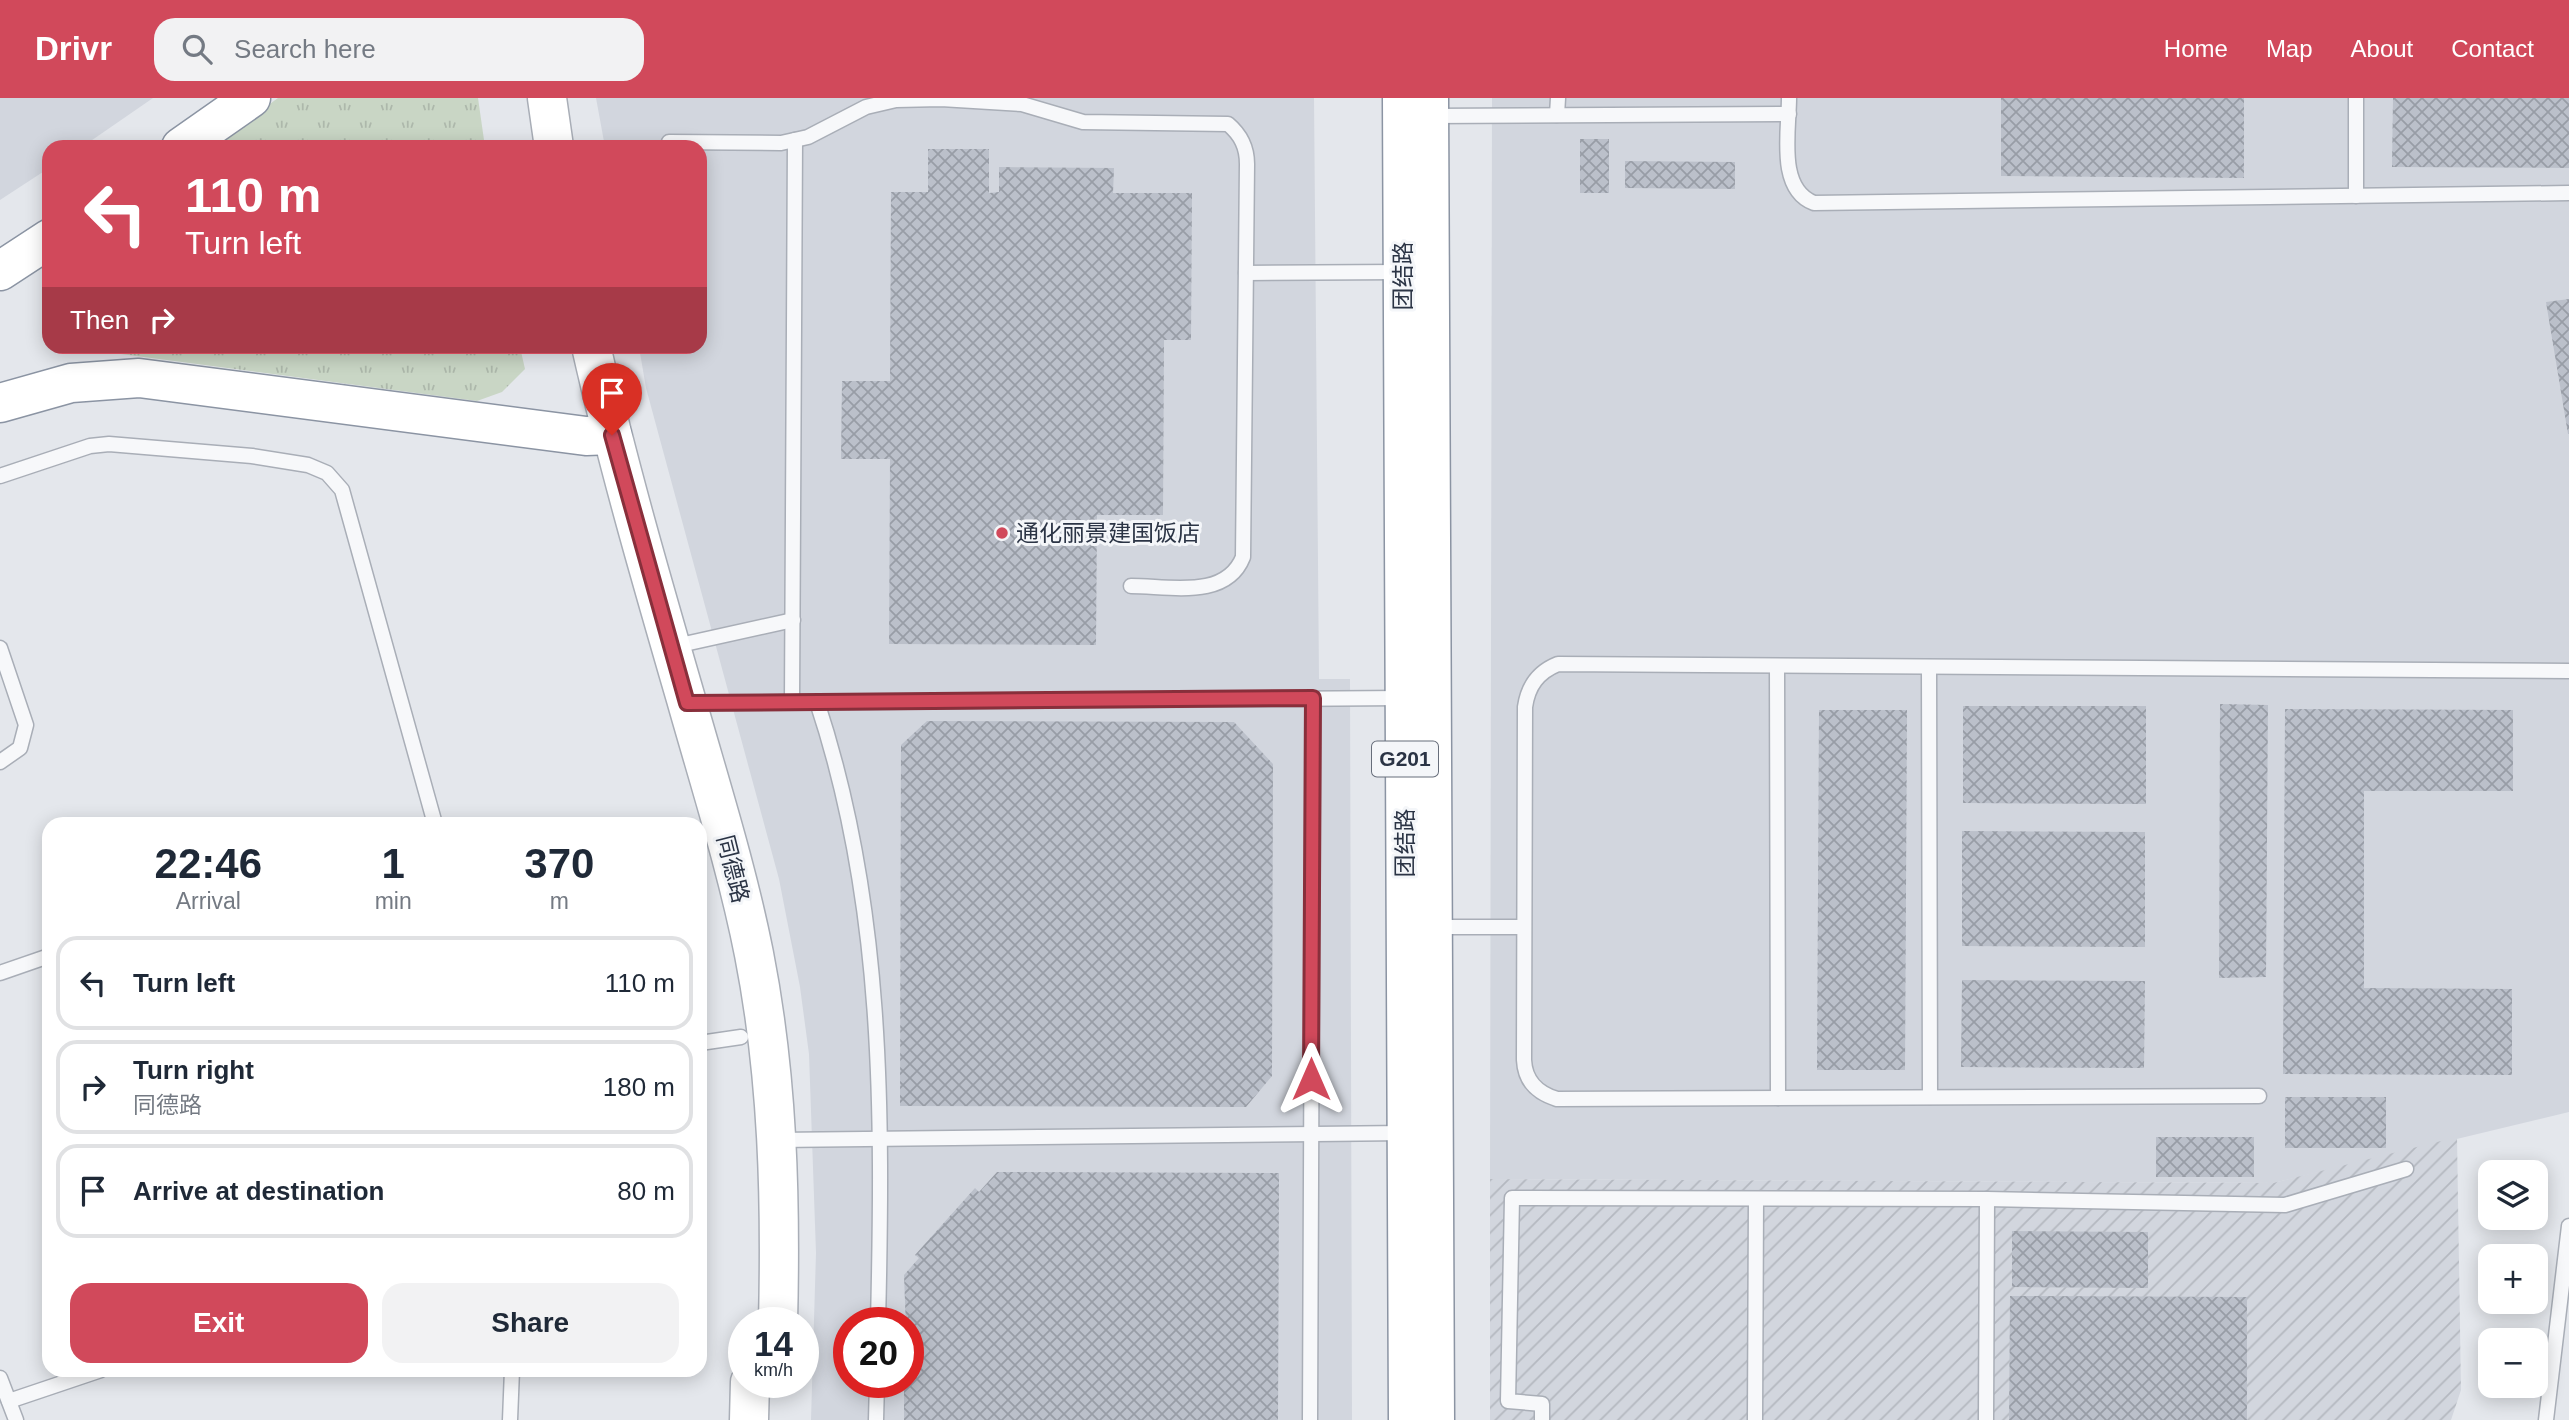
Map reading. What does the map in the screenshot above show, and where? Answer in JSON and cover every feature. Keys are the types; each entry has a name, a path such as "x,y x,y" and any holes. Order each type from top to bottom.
{"main road":[{"path":"191,140 251,98"},
{"path":"521,98 527,140"},
{"path":"547,98 553,140"},
{"name":"团结路","path":"1408,1420 1403,272 1420,104"},
{"name":"团结路","path":"1420,104 1433,927 1435,1420"},
{"path":"0,271 42,244"},
{"name":"同德路","path":"568,354 599,435 671,648 725,835 754,954 770,1060 777,1140 778,1307"},
{"name":"同德路","path":"592,354 599,435 693,817"},
{"path":"0,403 71,383 139,378 599,435"},
{"name":"同德路","path":"707,869 729,960 741,1037 753,1185 752,1307"},
{"path":"749,1420 750,1398"},
{"path":"775,1420 776,1398"}],"lane":[{"path":"1558,98 1558,115"},
{"path":"1789,98 1790,180 1801,196 1814,203 2569,193"},
{"path":"2356,98 2356,196"},
{"path":"707,141 794,140 866,107 896,100 941,99 1022,104 1083,122 1228,124 1241,138 1247,155 1243,557 1231,577 1213,586 1131,586"},
{"path":"1420,104 1558,115 1789,114"},
{"path":"792,702 794,140"},
{"path":"1246,273 1403,272"},
{"path":"0,476 90,446 110,444 252,456 308,465 327,473 342,490 433,817"},
{"path":"671,648 793,620"},
{"path":"0,648 26,725 20,748 0,761"},
{"path":"2259,1096 1557,1098 1538,1090 1525,1068 1522,927 1525,707 1530,687 1537,678 1558,664 2569,671"},
{"path":"1777,666 1778,1098"},
{"path":"1929,667 1930,1097"},
{"path":"1310,1420 1313,698"},
{"path":"687,703 1404,698"},
{"path":"817,702 844,792 862,881 882,1139 878,1307"},
{"path":"1433,927 1522,927"},
{"path":"0,973 42,958"},
{"path":"707,1042 741,1037"},
{"path":"777,1140 1406,1133"},
{"path":"1542,1420 1542,1404 1508,1401 1512,1198 1987,1199 2285,1205 2406,1169"},
{"path":"1755,1420 1756,1199"},
{"path":"1986,1420 1987,1199"},
{"path":"2546,1420 2569,1226"},
{"path":"9,1401 80,1377"},
{"path":"510,1420 512,1377"},
{"path":"0,1378 16,1420"},
{"path":"876,1420 877,1398"}],"shaded area":[{"path":"0,98 153,98 92,140 42,140 42,173 0,200"},
{"path":"596,98 1314,98 1319,679 1350,679 1352,1420 811,1420 812,1398 819,1398 819,1307 814,1307 816,1253 809,1054 800,987 779,879 646,388 640,354 707,354 707,140 604,140"},
{"path":"1492,98 2569,98 2569,1112 2273,1183 1490,1179"},
{"path":"2457,1137 2461,1390 2451,1420 1490,1420 1490,1179 2273,1183"}],"green space":[{"path":"278,98 478,98 484,140 221,140"},
{"path":"121,354 522,354 525,369 502,392 477,401"}],"building":[{"path":"2001,98 2244,98 2244,178 2001,176"},
{"path":"2393,98 2569,98 2569,168 2392,167"},
{"path":"1580,139 1609,139 1609,193 1580,193"},
{"path":"928,149 989,149 989,193 999,192 999,167 1114,168 1113,193 1192,193 1191,340 1164,340 1163,515 1097,515 1096,645 889,644 890,459 841,459 842,381 890,381 891,192 928,192"},
{"path":"1625,161 1735,162 1735,189 1625,188"},
{"path":"2569,299 2569,434 2568,434 2546,302"},
{"path":"2220,704 2268,705 2266,977 2219,978"},
{"path":"1963,706 2146,706 2146,804 1963,803"},
{"path":"2285,709 2513,710 2513,791 2364,791 2364,988 2512,989 2512,1075 2283,1074"},
{"path":"1819,710 1907,710 1905,1070 1817,1070"},
{"path":"927,721 1234,722 1273,764 1272,1076 1246,1107 900,1106 901,745"},
{"path":"1962,831 2145,832 2145,947 1962,946"},
{"path":"1962,980 2145,981 2144,1068 1961,1067"},
{"path":"2285,1097 2386,1097 2386,1148 2285,1148"},
{"path":"2156,1137 2254,1137 2254,1177 2156,1177"},
{"path":"997,1172 1279,1173 1278,1420 904,1420 904,1398 924,1398 924,1307 905,1307 904,1275 919,1258 915,1255 975,1188 979,1192"},
{"path":"2012,1231 2148,1232 2148,1288 2012,1287"},
{"path":"2010,1296 2247,1297 2247,1420 2009,1420"}],"place":[{"name":"通化丽景建国饭店","path":"1002,533"}],"route":[{"path":"612,435 635,525 687,703 1313,698 1311,1079"}]}
